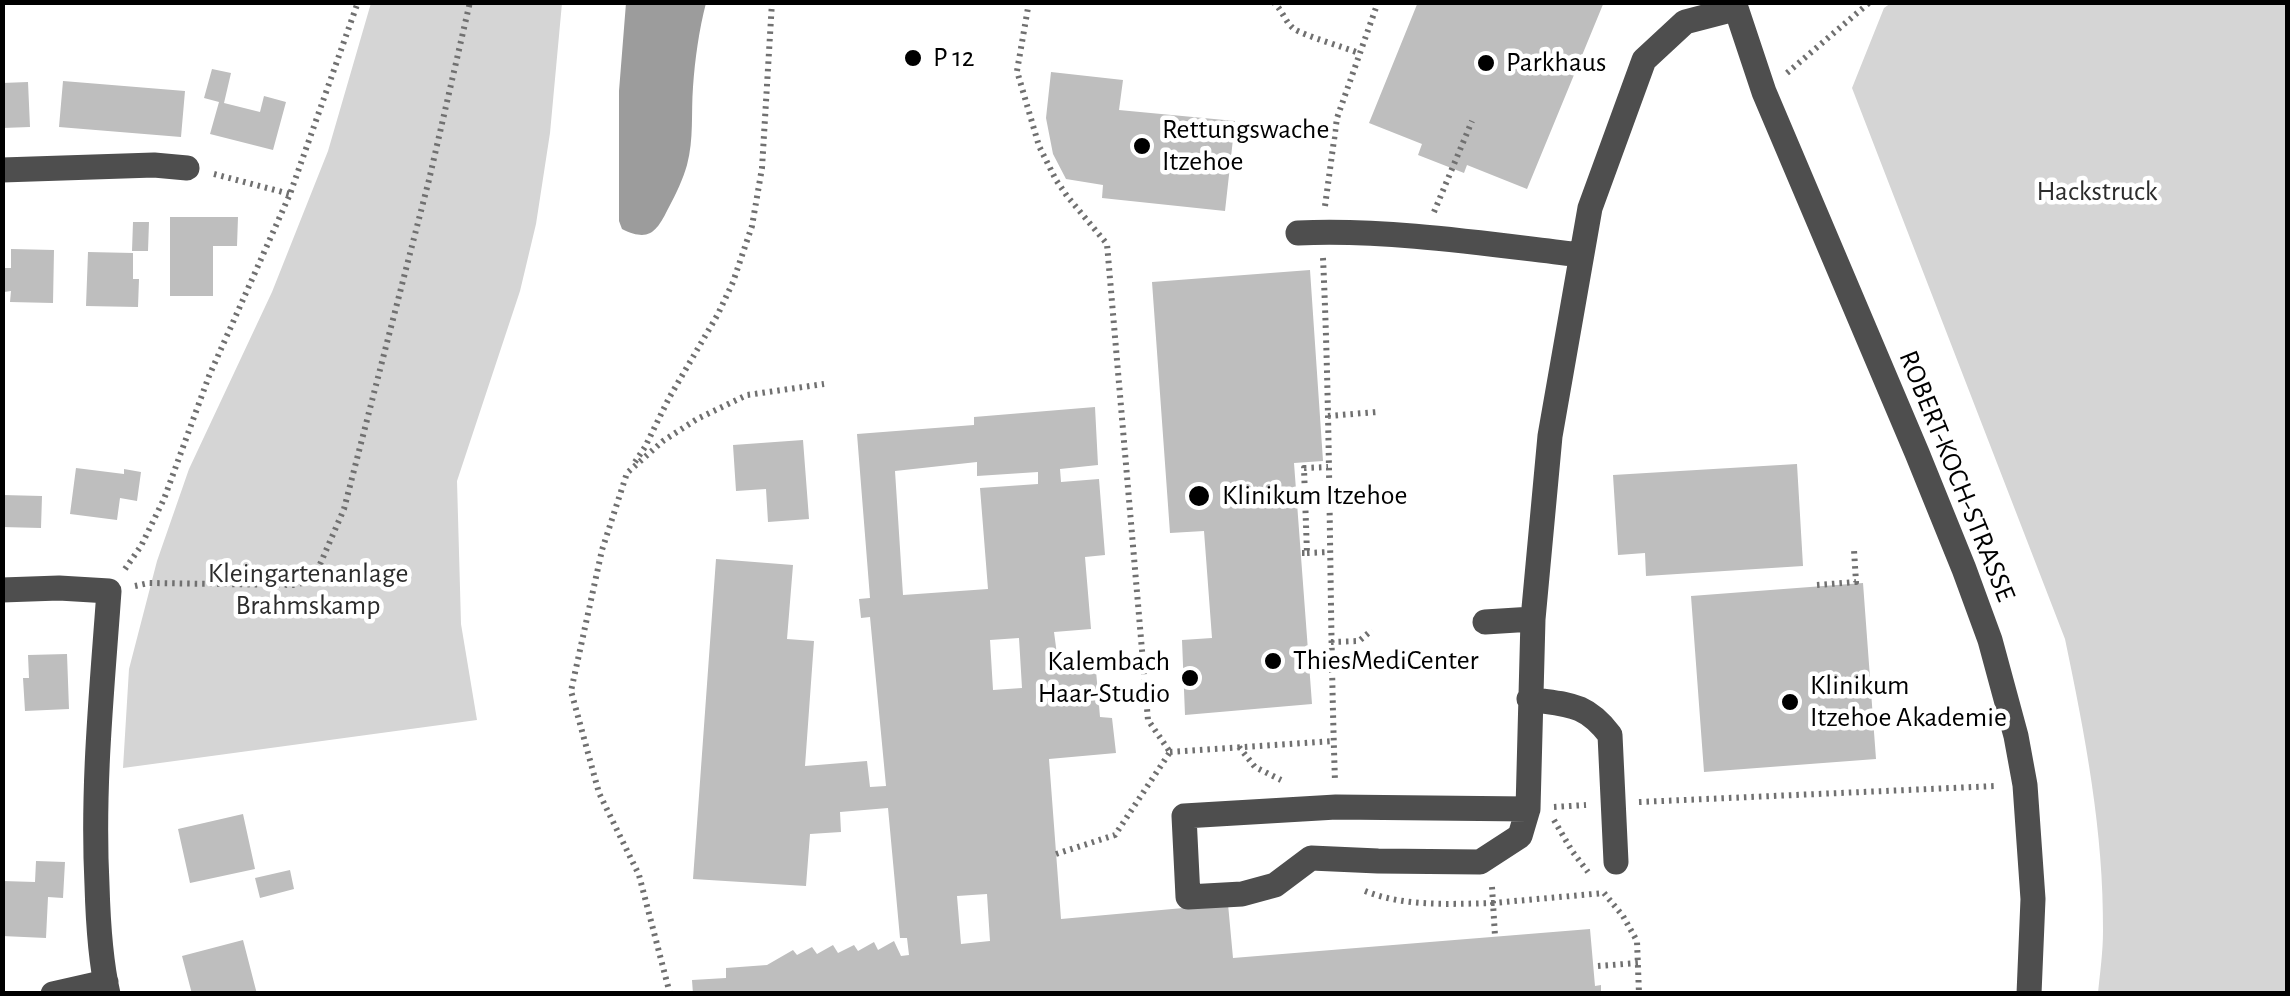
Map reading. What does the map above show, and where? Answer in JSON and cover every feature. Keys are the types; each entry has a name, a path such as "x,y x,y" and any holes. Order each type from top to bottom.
{"street":[{"path":"1542,812 1336,807 1184,816 1188,897 1242,894 1275,885 1311,858 1480,862 1520,836 1542,812 1529,699 1533,619 1550,436 1590,208 1644,60 1685,22 1734,6"},
{"name":"ROBERT-KOCH-STRASSE","path":"1734,6 1764,92 1964,569 1990,640 2025,785 2033,898 2029,994"},
{"path":"2,170 154,165 188,168"},
{"path":"1310,233 1424,237 1581,255"},
{"path":"2,590 110,591 95,767 94,840 107,988 53,994"},
{"path":"1485,622 1533,619"},
{"path":"1529,699 1581,708 1610,735 1616,862"}],"path":[{"path":"141,546 164,499 209,376 290,194 358,2"},
{"path":"110,591 149,584 296,586 309,581 318,568 344,509 356,468 470,2"},
{"path":"670,994 639,875 599,793 571,691 602,550 627,473 718,314 752,226 762,168 772,2"},
{"path":"1029,2 1017,71 1039,146 1067,196 1107,244 1148,720 1170,752"},
{"path":"1273,2 1295,29 1359,53"},
{"path":"1336,807 1328,416 1310,233 1338,118 1378,2"},
{"path":"1764,92 1870,2"},
{"path":"1424,237 1472,120"},
{"path":"188,168 290,194"},
{"path":"627,473 663,441 747,395 824,384"},
{"path":"1328,416 1377,412"},
{"path":"1328,467 1304,468 1305,553 1329,552"},
{"path":"1816,585 1856,582 1854,550"},
{"path":"1331,642 1359,642 1372,630"},
{"path":"1170,752 1334,741"},
{"path":"1056,854 1115,835 1170,752"},
{"path":"1542,812 1614,803 2025,785"},
{"path":"1542,812 1554,820 1637,941 1640,994"},
{"path":"1493,902 1604,893"},
{"path":"1598,966 1638,963"}],"green space":[{"name":"Kleingartenanlage Brahmskamp","path":"371,3 562,3 550,133 536,224 520,291 457,481 461,624 477,720 123,768 129,669 157,561 189,469 272,292 328,151"},
{"name":"Hackstruck","path":"1891,3 2287,3 2287,993 2098,993 2103,939 2097,820 2065,639 1852,88 1884,8"}],"shaded area":[{"path":"626,3 706,3 695,66 687,165 661,223 646,235 622,229 619,221 619,91"}],"building":[{"name":"Parkhaus","path":"1418,2 1604,2 1527,189 1467,165 1464,173 1418,155 1422,144 1369,123"},
{"path":"212,69 231,73 224,103 260,112 264,96 286,102 273,150 210,134 219,102 204,98"},
{"name":"Rettungswache Itzehoe","path":"1051,72 1123,80 1119,110 1235,121 1225,211 1102,198 1103,185 1066,179 1053,154 1046,118"},
{"path":"63,81 185,91 181,137 59,127"},
{"path":"28,82 30,127 2,128 2,83"},
{"path":"170,217 238,217 237,246 213,246 213,296 170,296"},
{"path":"133,222 149,222 148,251 132,251"},
{"path":"11,249 54,250 53,303 10,302 11,291 4,292 5,268 11,268"},
{"path":"88,252 133,253 133,279 139,279 138,307 86,306"},
{"path":"1310,270 1323,461 1294,463 1312,704 1185,715 1182,640 1212,638 1204,531 1170,533 1152,282"},
{"path":"1095,407 1098,465 1060,469 1061,482 1099,479 1105,555 1085,557 1091,629 1054,632 1058,662 1095,659 1100,717 1112,718 1116,753 1049,759 1061,919 1228,904 1233,958 1590,929 1595,986 1601,985 1601,994 693,994 692,980 726,978 726,968 767,965 793,950 797,955 812,947 817,954 833,945 838,953 854,945 858,951 874,942 878,950 894,941 901,956 909,955 907,938 900,938 888,808 840,812 841,832 810,834 806,886 693,879 716,559 793,565 787,639 814,641 805,766 867,761 870,787 886,786 870,617 861,618 859,599 870,598 857,434 974,425 974,417","holes":["977,462 977,476 1038,472 1038,484 980,488 988,589 903,595 895,471","1019,638 1022,688 993,690 990,640","987,894 990,941 961,944 957,896"]},
{"path":"803,440 809,519 768,522 766,489 736,491 733,445"},
{"path":"1797,464 1803,566 1646,576 1645,553 1618,555 1613,475"},
{"path":"76,468 124,474 124,469 141,472 137,501 120,498 117,520 70,514"},
{"path":"2,495 42,496 41,528 2,527"},
{"path":"1863,583 1876,759 1704,772 1691,596"},
{"path":"67,654 69,709 25,711 23,678 29,678 28,655"},
{"path":"243,814 255,869 190,883 178,829"},
{"path":"36,861 65,862 63,898 48,897 46,938 2,936 2,881 35,882"},
{"path":"290,870 294,889 260,898 255,878"},
{"path":"243,940 257,994 192,994 182,956"}],"place":[{"name":"P 12","path":"913,58"},
{"name":"Parkhaus","path":"1486,63"},
{"name":"Rettungswache Itzehoe","path":"1142,146"},
{"name":"Klinikum Itzehoe","path":"1199,496"},
{"name":"ThiesMediCenter","path":"1273,661"},
{"name":"Kalembach Haar-Studio","path":"1190,678"},
{"name":"Klinikum Itzehoe Akademie","path":"1790,702"}]}
